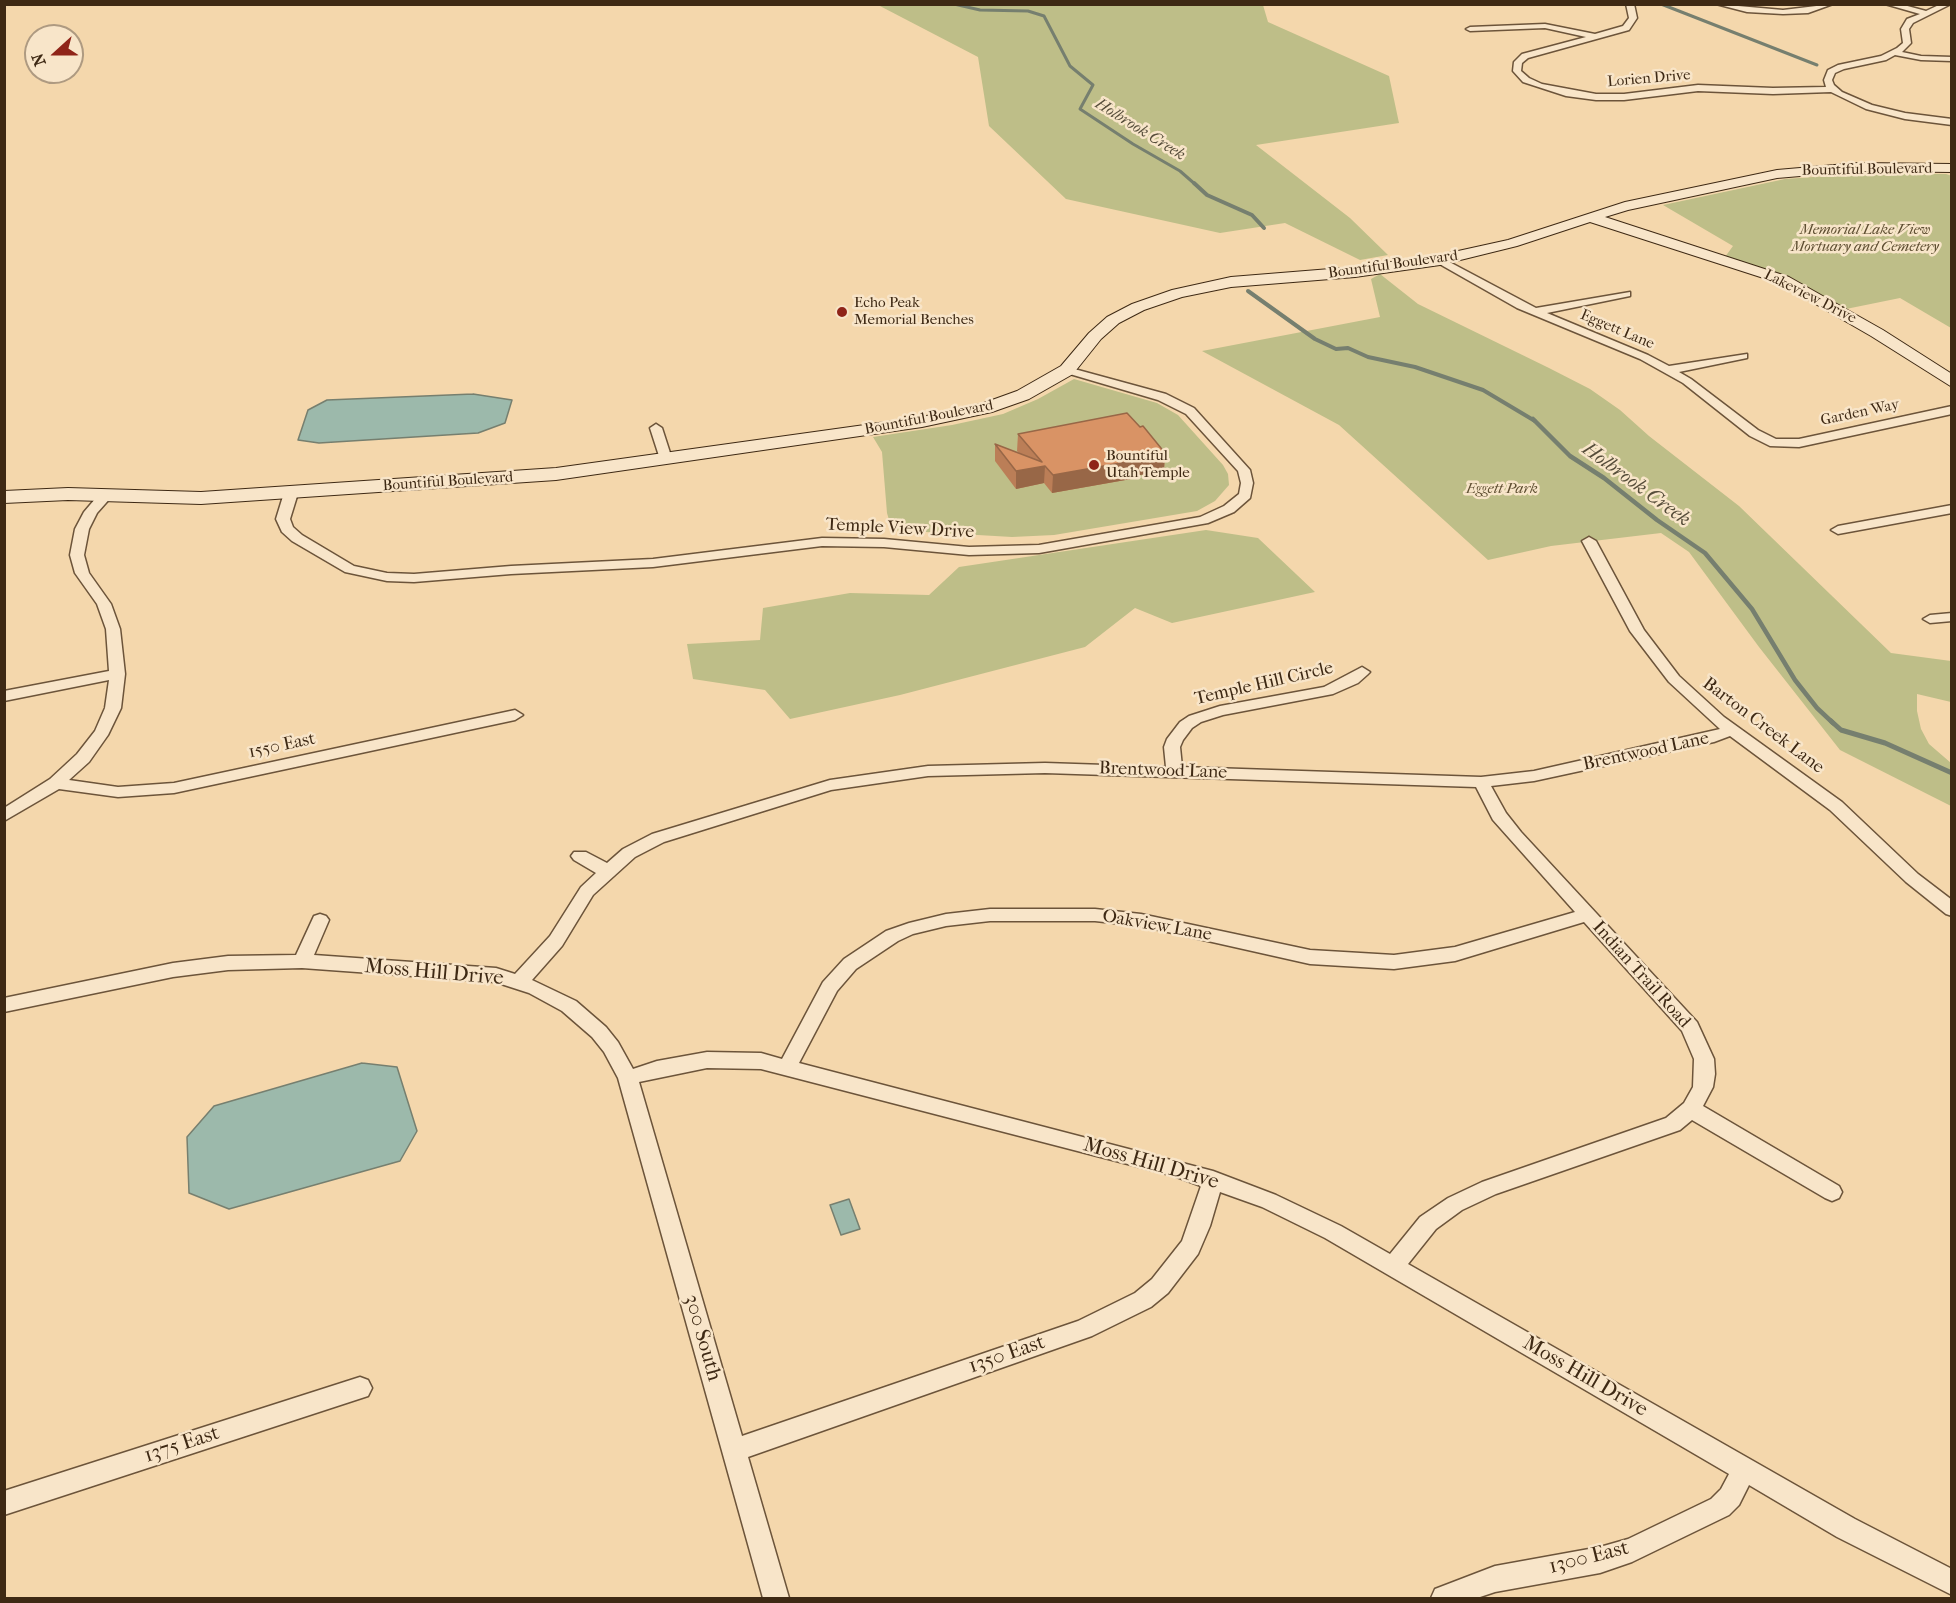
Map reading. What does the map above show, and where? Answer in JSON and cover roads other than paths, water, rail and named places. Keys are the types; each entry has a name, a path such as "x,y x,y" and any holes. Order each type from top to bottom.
{"main road":[{"name":"Bountiful Boulevard","path":"4,497 69,494 201,498 556,474 957,416 1023,395 1067,370 1095,336 1113,320 1138,307 1178,292 1231,282 1355,272 1440,260 1519,241 1588,217 1636,204 1777,174 1858,167 1952,168"},
{"name":"Lakeview Drive","path":"1588,217 1784,280 1877,333 1952,382"}],"street":[{"name":"Lorien Drive","path":"1630,4 1633,18 1629,26 1526,56 1518,62 1517,71 1526,80 1539,86 1596,97 1624,97 1698,88 1784,91 1833,89"},
{"path":"1719,4 1747,10 1783,12 1814,10 1830,4"},
{"path":"1888,4 1926,13"},
{"path":"1896,53 1907,43 1904,31 1908,23 1948,4"},
{"path":"1470,29 1545,26 1594,37"},
{"path":"1952,58 1921,58 1896,53 1834,70 1828,78 1833,89 1849,99 1877,110 1952,122"},
{"name":"Eggett Lane","path":"1440,260 1478,283 1535,312 1620,345 1669,370 1754,433 1774,442"},
{"path":"1535,312 1626,294"},
{"path":"1669,370 1743,356"},
{"name":"Temple View Drive","path":"291,493 283,519 287,529 297,538 350,569 387,577 414,578 662,562 822,542 884,543 977,552 1045,548 1203,520 1229,509 1245,495 1247,483 1244,470 1205,424 1190,411 1162,397 1067,370"},
{"name":"Garden Way","path":"1774,442 1799,443 1952,410"},
{"path":"656,428 666,459"},
{"path":"4,816 56,783 83,758 102,732 113,708 117,674 115,639 111,620 104,604 82,573 77,555 81,528 106,495"},
{"path":"1838,530 1952,509"},
{"name":"Barton Creek Lane","path":"1589,541 1647,647 1697,702 1836,807 1912,878 1952,910"},
{"path":"1930,620 1952,617"},
{"name":"Temple Hill Circle","path":"1174,771 1172,747 1174,739 1186,725 1195,719 1220,711 1328,691 1353,680 1362,672"},
{"path":"4,696 117,674"},
{"name":"1550 East","path":"56,783 118,792 174,788 515,716"},
{"name":"Brentwood Lane","path":"519,981 548,951 579,901 607,871 630,853 675,832 795,794 848,782 958,768 1174,771 1481,782 1534,776 1714,737 1732,730"},
{"name":"Indian Trail Road","path":"1393,1266 1428,1223 1455,1204 1489,1188 1673,1124 1691,1109 1703,1087 1704,1059 1690,1027 1507,826 1492,806 1481,782"},
{"path":"580,856 607,871"},
{"name":"Oakview Lane","path":"787,1067 830,987 850,964 892,936 946,920 990,915 1095,915 1149,922 1310,957 1394,962 1455,954 1587,915"},
{"path":"302,961 320,920"},
{"name":"Moss Hill Drive","path":"4,1005 174,970 228,963 302,961 474,972 519,981 553,997 585,1018 611,1047 628,1078 657,1069 707,1060 744,1059 787,1067 1213,1180 1302,1216 1393,1266 1846,1528 1952,1583"},
{"name":"300 South","path":"628,1078 776,1599"},
{"path":"1691,1109 1832,1192"},
{"name":"1350 East","path":"734,1450 1083,1329 1127,1308 1161,1286 1176,1268 1190,1247 1199,1226 1213,1180"},
{"name":"1375 East","path":"4,1503 360,1388"},
{"name":"1300 East","path":"1444,1599 1495,1579 1600,1560 1632,1550 1720,1507 1730,1497 1745,1469"}],"waterway":[{"name":"Holbrook Creek","path":"954,4 980,10 1028,11 1044,16 1070,66 1093,85 1080,109 1133,144 1180,171 1196,185"},
{"path":"1661,4 1817,65"},
{"name":"Holbrook Creek","path":"1194,183 1207,195 1252,215 1264,228"},
{"name":"Holbrook Creek","path":"1248,291 1315,339 1336,349 1348,348 1368,357 1415,367 1483,390 1535,421"},
{"name":"Holbrook Creek","path":"1535,421 1570,456 1604,478 1657,520 1705,553 1752,609 1795,680 1817,708 1833,723"},
{"name":"Holbrook Creek","path":"1831,721 1841,730 1885,743 1952,773"}],"place":[{"name":"Echo Peak Memorial Benches","path":"842,312"},
{"name":"Bountiful Utah Temple","path":"1094,465"}],"park label":[{"name":"Memorial Lake View Mortuary and Cemetery","path":"1865,238"},
{"name":"Eggett Park","path":"1502,489"}]}
